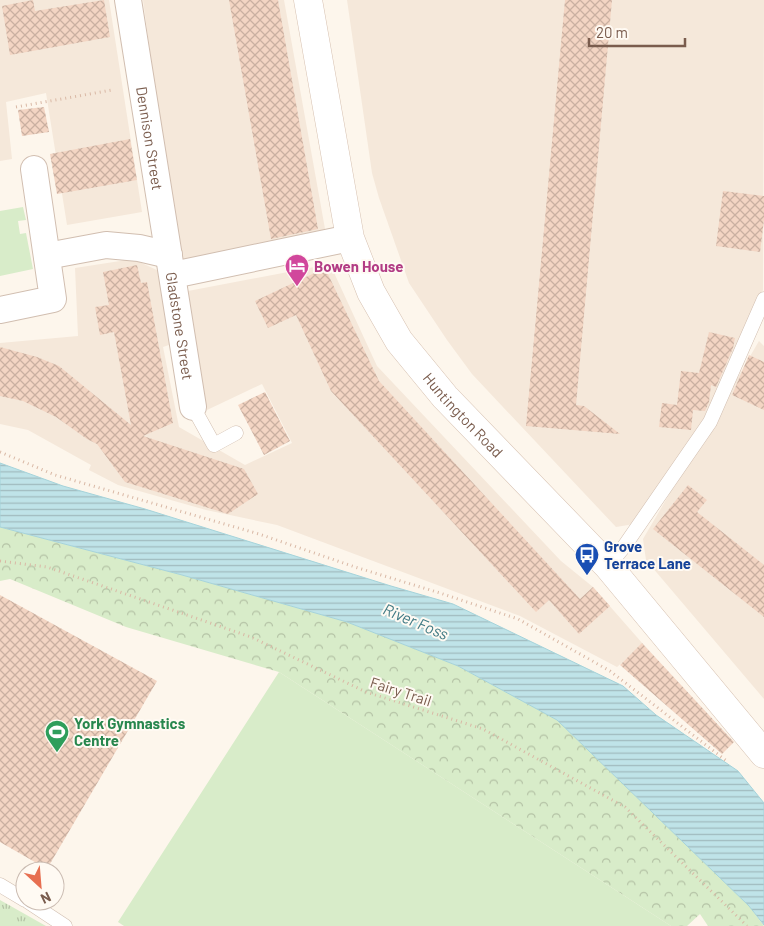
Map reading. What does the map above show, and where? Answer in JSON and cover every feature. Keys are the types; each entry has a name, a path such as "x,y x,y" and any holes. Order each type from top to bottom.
{"street":[{"name":"Dennison Street","path":"128,0 171,265"},
{"name":"Huntington Road","path":"308,0 350,238 371,292 399,341 445,397 608,566 764,754"},
{"path":"0,310 54,299 34,169"},
{"name":"Gladstone Street","path":"47,256 106,245 139,248 171,265 350,238"},
{"name":"Gladstone Street","path":"171,265 193,407"}],"lane":[{"path":"608,566 623,548 710,422 764,299"},
{"path":"193,407 214,445 236,433"},
{"path":"0,885 15,894"},
{"path":"42,911 65,926"}],"path":[{"path":"16,107 142,85"},
{"path":"0,452 55,475 259,534 518,619 610,671 729,762"},
{"name":"Fairy Trail","path":"0,561 47,567 251,637 366,692 483,728 625,807 747,926"}],"shaded area":[{"path":"0,0 109,0 142,212 67,225 46,93 6,102 12,159 0,161"},
{"path":"143,0 284,0 327,240 179,268"},
{"path":"347,0 764,0 763,290 706,420 634,524 616,527 472,374 409,283 372,173"},
{"path":"133,259 159,271 172,344 163,347 179,427 245,465 292,443 262,384 207,410 188,291 330,264 377,366 561,561 593,587 643,644 617,667 520,616 277,525 206,510 118,485 89,470 91,465 28,430 0,424 0,343 78,336 75,268"},
{"path":"759,341 764,346 764,699 646,560 643,539"}],"green space":[{"path":"23,207 26,220 18,221 20,234 26,233 33,269 0,276 0,211"},
{"path":"0,527 182,575 347,622 458,666 557,720 749,906 764,926 708,926 700,914 687,926 671,926 279,672 126,627 10,579 0,581"},
{"path":"279,672 671,926 124,926 118,922"},
{"path":"0,900 15,908 15,911 19,911 46,926 0,926"}],"water":[{"name":"River Foss","path":"0,463 63,486 145,509 453,604 623,686 656,715 738,771 764,803 764,925 749,906 557,720 458,666 347,622 182,575 0,527"}],"building":[{"path":"33,0 35,11 104,0 110,37 10,55 2,6"},
{"path":"229,0 278,0 318,229 271,239"},
{"path":"565,0 612,0 576,405 584,406 620,434 526,426"},
{"path":"44,107 49,132 22,136 18,110"},
{"path":"130,139 137,180 57,194 50,154"},
{"path":"723,191 764,196 764,220 760,252 716,246"},
{"path":"137,265 141,283 147,282 173,423 143,436 244,469 258,494 228,514 125,482 97,444 56,417 23,401 0,396 0,347 37,357 59,366 131,425 114,332 100,335 95,307 109,305 103,272"},
{"path":"325,268 379,381 580,599 593,587 610,606 579,634 549,600 536,612 331,391 296,315 268,328 255,301"},
{"path":"709,332 735,338 733,348 716,387 711,385 709,402 705,411 693,410 691,430 659,427 662,403 677,405 681,371 699,373"},
{"path":"749,355 764,362 764,410 732,395"},
{"path":"265,392 290,441 264,455 238,405"},
{"path":"688,485 707,500 697,512 764,565 764,617 653,529"},
{"name":"York Gymnastics Centre","path":"0,595 157,681 52,861 33,861 0,842"},
{"path":"642,643 734,742 722,754 620,665"}],"place":[{"name":"Bowen House","path":"297,287"},
{"name":"Grove Terrace Lane","path":"587,576"},
{"name":"York Gymnastics Centre","path":"57,753"}]}
